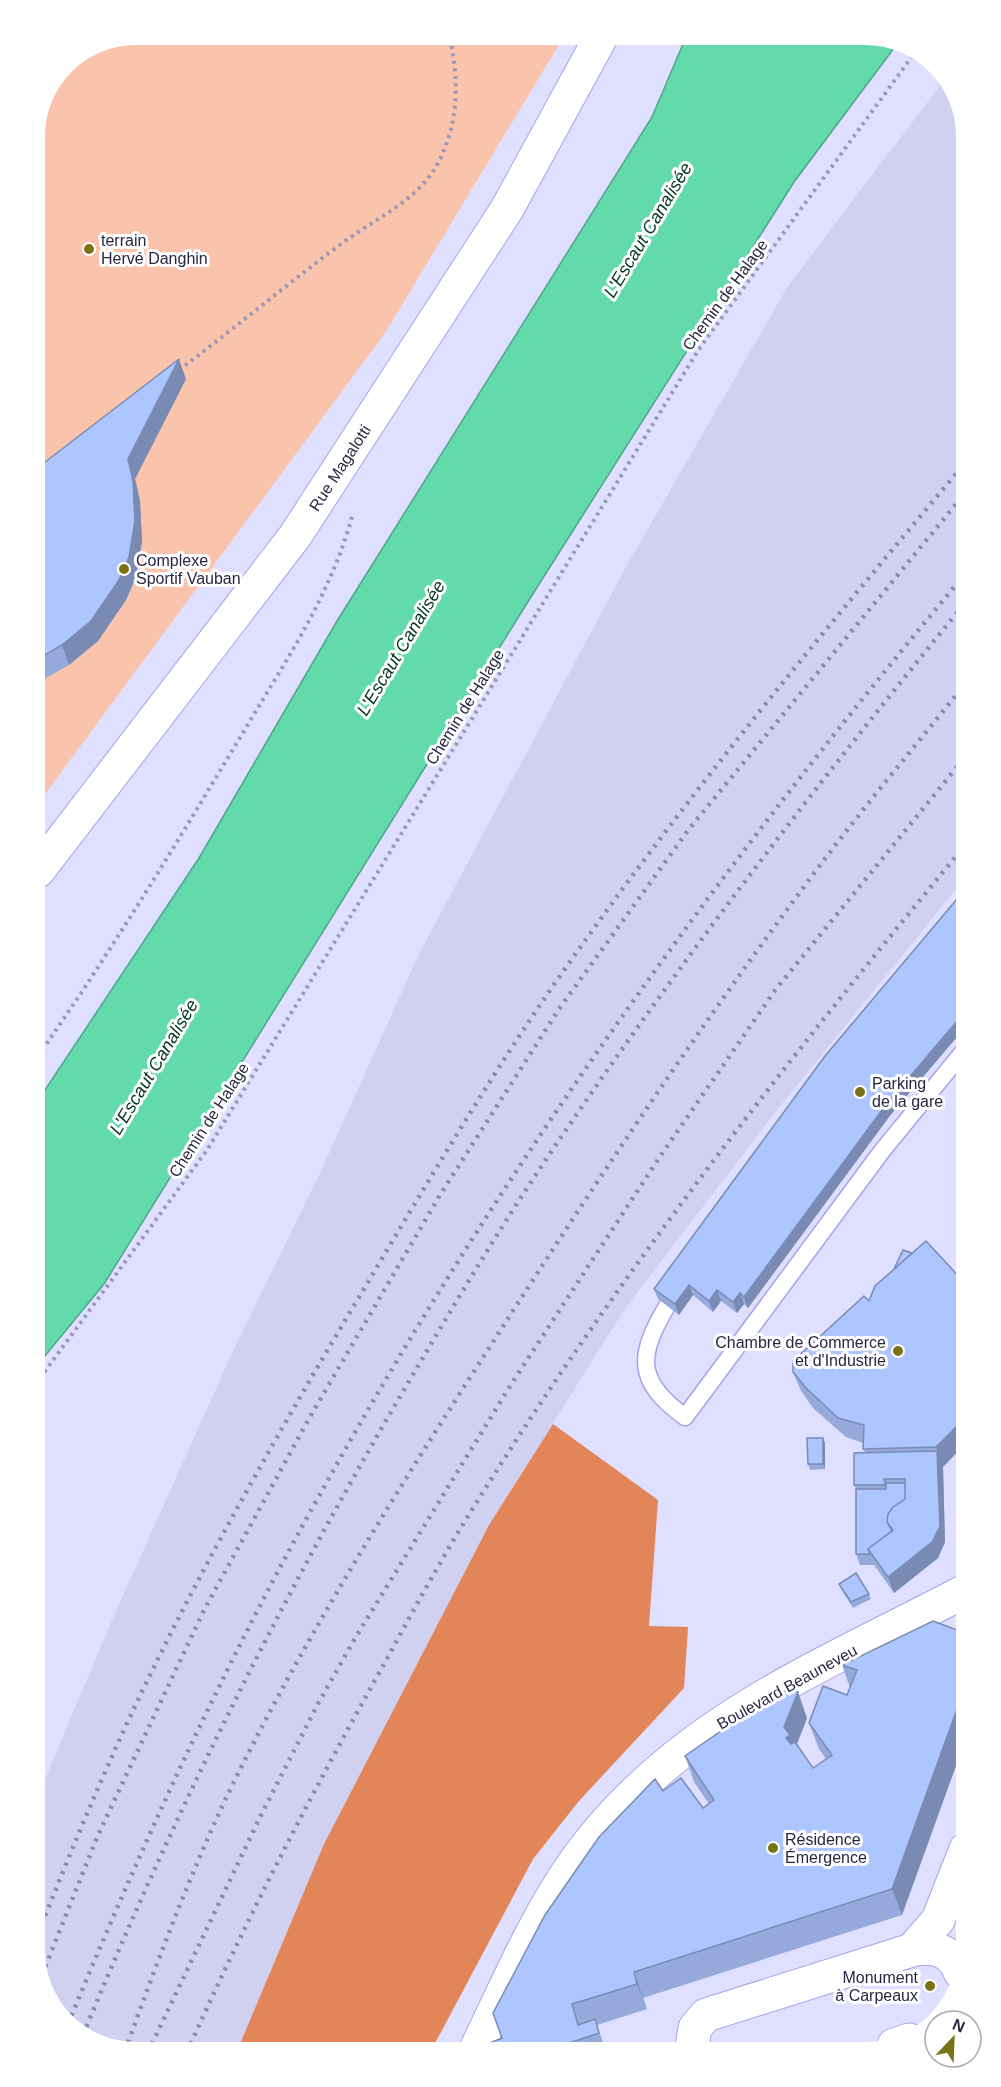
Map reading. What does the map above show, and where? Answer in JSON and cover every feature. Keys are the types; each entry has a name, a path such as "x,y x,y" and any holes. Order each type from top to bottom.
{"main road":[{"name":"Rue Magalotti","path":"45,862 295,536 507,209 597,45"},
{"name":"Boulevard Beauneveu","path":"479,2042 539,1920 564,1879 591,1841 645,1781 686,1747 731,1715 956,1596"},
{"path":"912,1950 942,1912 956,1875"},
{"path":"687,2041 699,2020 712,2013 912,1950 930,1947 945,1952 955,1962"}],"lane":[{"path":"667,1306 646,1347 646,1373 660,1397 685,1416 876,1159 956,1061"}],"path":[{"path":"177,371 340,244 419,189 438,164 456,104 458,73 451,45"},
{"name":"Chemin de Halage","path":"45,1371 207,1150 699,350 911,58"},
{"path":"45,1045 179,839 318,604 341,556 355,502"}],"shaded area":[{"name":"Complexe Sportif Vauban","path":"136,45 559,45 385,333 45,794 45,130 52,101 60,85 85,60 118,47"},
{"path":"940,85 949,101 956,136 956,889 781,1105 626,1307 489,1525 324,1844 241,2042 130,2042 101,2035 81,2023 64,2006 52,1986 47,1969 45,1951 45,1779 112,1620 233,1351 321,1171 419,954 626,567 788,286"},
{"path":"553,1424 658,1500 649,1626 688,1627 684,1688 579,1801 533,1859 436,2042 241,2042 324,1844 489,1525"}],"water":[{"name":"L'Escaut Canalisée","path":"683,45 871,45 893,50 794,182 529,600 104,1284 45,1356 45,1090 199,858 337,621 652,117"}],"building":[{"path":"179,359 128,459 133,481 135,521 129,557 119,580 91,621 62,645 45,655 45,462"},
{"name":"Parking de la gare","path":"956,900 956,1022 885,1106 744,1297 740,1293 733,1302 717,1290 709,1301 689,1285 675,1304 654,1289 825,1056"},
{"name":"Chambre de Commerce et d'Industrie","path":"926,1241 956,1273 956,1427 936,1447 863,1449 864,1425 838,1418 806,1388 793,1372 793,1361 864,1296 869,1301 875,1286"},
{"path":"903,1250 912,1253 894,1269"},
{"path":"807,1438 823,1438 823,1464 808,1464"},
{"path":"937,1451 940,1526 932,1542 888,1577 868,1549 893,1530 887,1522 888,1514 893,1507 905,1499 905,1479 884,1479 885,1485 854,1485 854,1453"},
{"path":"886,1483 905,1483 905,1499 893,1507 888,1514 887,1522 892,1531 868,1549 870,1554 856,1554 856,1489 886,1489"},
{"path":"856,1573 869,1594 851,1602 839,1584"},
{"name":"Résidence Émergence","path":"933,1621 956,1630 956,1712 892,1889 634,1972 637,1984 572,2004 578,2025 595,2019 599,2033 572,2042 492,2042 502,2038 493,2013 545,1915 599,1837 655,1779 663,1791 681,1778 703,1808 714,1800 685,1756 766,1700 790,1689 798,1692 784,1727 790,1735 786,1738 791,1744 795,1742 813,1768 832,1755 809,1723 823,1686 847,1695 857,1670 842,1665"}],"railway":[{"path":"45,1917 123,1732 203,1571 311,1377 476,1104 562,973 680,813 818,639 956,474"},
{"path":"46,1964 98,1835 204,1610 311,1415 440,1195 559,1009 689,829 956,504"},
{"path":"72,2015 153,1826 247,1632 314,1505 384,1382 458,1262 535,1143 698,912 783,799 956,585"},
{"path":"86,2027 120,1947 199,1774 284,1605 376,1438 485,1254 598,1084 697,945 853,741 956,614"},
{"path":"128,2042 173,1922 227,1796 291,1672 397,1493 620,1147 697,1036 833,849 956,695"},
{"path":"153,2042 262,1813 319,1702 354,1640 512,1383 659,1158 776,989 956,768"},
{"path":"191,2042 280,1857 418,1602 480,1497 591,1328 710,1165 834,1006 956,856"}],"place":[{"name":"terrain Hervé Danghin","path":"89,249"},
{"name":"Complexe Sportif Vauban","path":"124,569"},
{"name":"Parking de la gare","path":"860,1092"},
{"name":"Chambre de Commerce et d'Industrie","path":"898,1351"},
{"name":"Résidence Émergence","path":"773,1848"},
{"name":"Monument à Carpeaux","path":"930,1986"}]}
